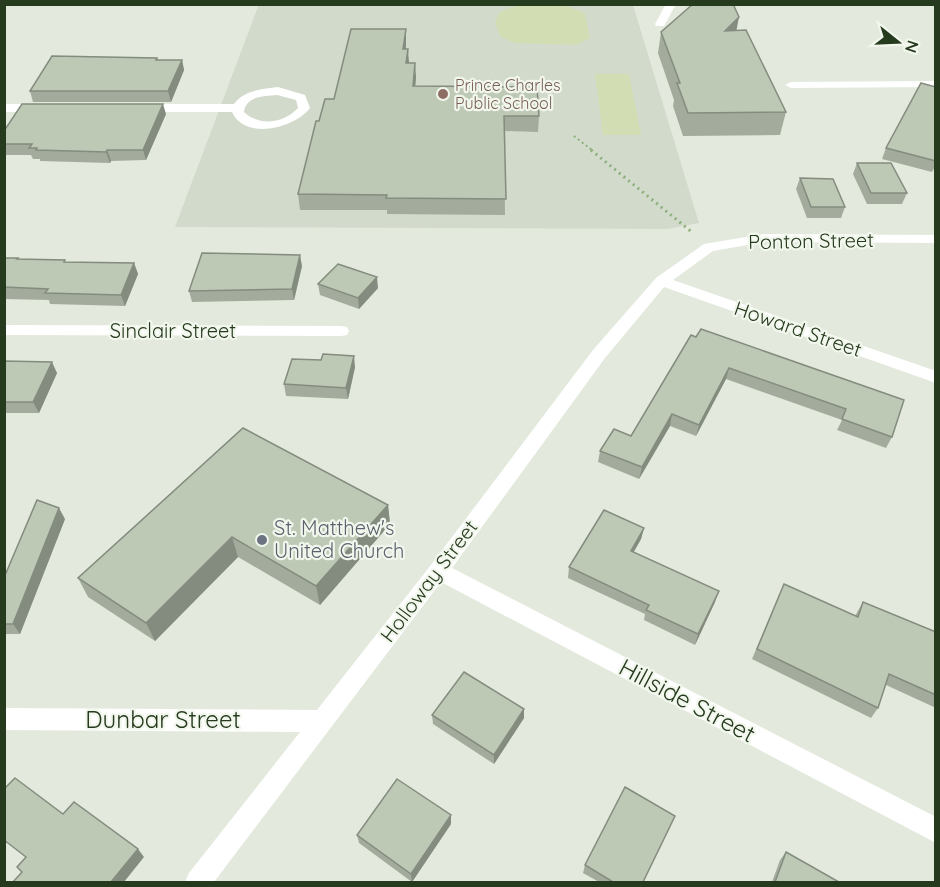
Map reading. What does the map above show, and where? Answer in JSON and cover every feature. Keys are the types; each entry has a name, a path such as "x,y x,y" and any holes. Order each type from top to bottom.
{"street":[{"path":"660,24 671,4"},
{"path":"791,85 936,84"},
{"path":"278,91 301,98 304,108 301,113 287,121 257,124 241,118 238,108 241,103 256,94 278,91"},
{"path":"4,108 52,108"},
{"path":"124,108 238,108"},
{"name":"Ponton Street","path":"661,281 709,248 764,238 936,239"},
{"name":"Howard Street","path":"661,281 936,376"},
{"name":"Holloway Street","path":"198,882 438,571 599,354 661,281"},
{"name":"Sinclair Street","path":"4,330 341,331"},
{"name":"Hillside Street","path":"438,571 936,831"},
{"name":"Dunbar Street","path":"4,719 321,721"}],"path":[{"path":"574,136 709,248"}],"shaded area":[{"name":"Prince Charles Public School","path":"259,4 633,5 699,223 667,229 175,227"}],"green space":[{"path":"553,4 577,10 585,14 590,38 577,45 515,43 500,36 495,21 500,12 518,5"},
{"path":"595,74 629,74 641,135 603,135"}],"building":[{"path":"693,4 733,4 739,17 725,31 746,30 786,112 688,113 677,83 680,83 661,32"},
{"path":"351,29 406,29 403,49 408,49 406,63 415,63 413,86 537,87 539,116 504,116 506,199 386,198 387,195 298,194 316,121 319,121 325,99 334,99"},
{"path":"52,56 182,60 168,91 30,91"},
{"path":"921,83 936,87 936,161 886,148"},
{"path":"22,104 163,104 143,150 107,150 106,152 36,150 37,148 29,148 32,144 4,144 4,131"},
{"path":"857,163 891,163 907,193 871,193"},
{"path":"800,178 833,179 845,207 811,207"},
{"path":"202,253 300,255 292,289 189,291"},
{"path":"4,258 134,263 121,295 45,293 48,289 4,287"},
{"path":"338,264 377,277 358,298 318,284"},
{"path":"701,329 904,400 892,437 842,419 846,409 729,368 699,425 672,414 642,467 600,451 614,429 631,436 691,335 696,337"},
{"path":"323,354 354,356 346,388 284,384 292,359 321,360"},
{"path":"4,361 52,362 33,402 4,402"},
{"name":"St. Matthew's United Church","path":"243,428 388,505 316,586 232,537 146,623 78,578"},
{"path":"37,500 59,508 13,624 4,624 4,573 6,573"},
{"path":"604,510 644,528 631,551 719,591 698,634 646,610 649,605 569,567"},
{"path":"784,584 858,617 863,602 936,632 936,695 889,674 878,708 757,649"},
{"path":"464,672 524,709 494,755 432,715"},
{"path":"15,778 63,814 74,802 138,849 111,882 13,882 22,872 17,867 26,857 4,840 4,789"},
{"path":"397,779 451,815 411,874 357,835"},
{"path":"625,787 675,816 643,882 613,882 585,865"},
{"path":"786,852 839,882 775,882"}],"place":[{"name":"Prince Charles Public School","path":"443,94"},
{"name":"St. Matthew's United Church","path":"262,540"}]}
